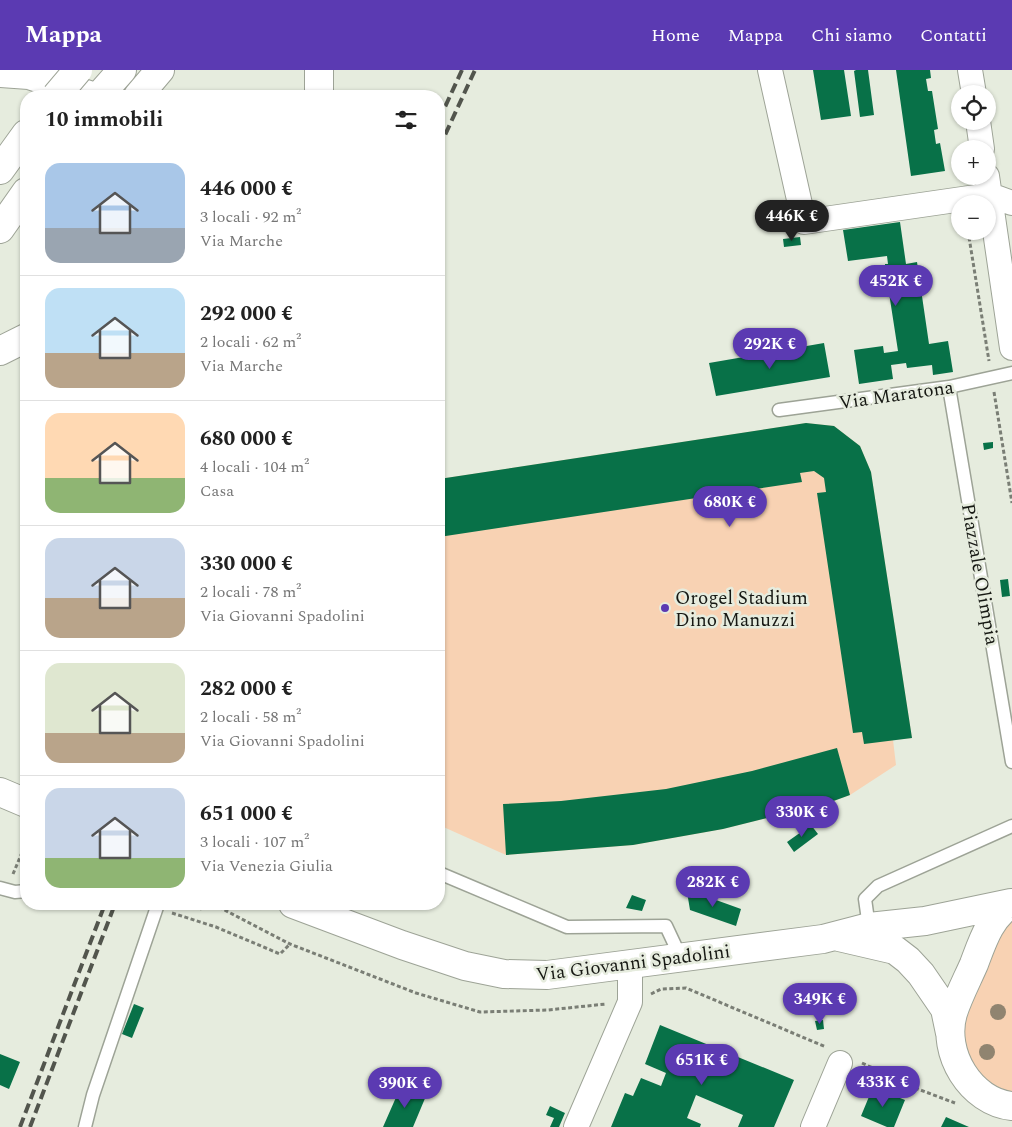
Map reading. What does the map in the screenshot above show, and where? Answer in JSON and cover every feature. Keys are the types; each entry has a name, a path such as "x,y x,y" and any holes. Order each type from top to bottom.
{"main road":[{"path":"61,90 78,70"},
{"path":"104,90 122,70"},
{"path":"143,90 160,70"},
{"path":"319,70 319,90"},
{"path":"0,73 29,75 74,90"},
{"path":"0,170 20,142"},
{"path":"0,229 20,201"},
{"path":"0,351 20,341"},
{"path":"0,792 20,800"},
{"path":"951,1037 952,1015 988,929 998,914 1012,903"},
{"name":"Via Giovanni Spadolini","path":"308,910 465,966 504,974 547,975 835,936 869,928 925,921 1012,903"},
{"path":"835,936 896,950 908,960 921,974 945,1010 954,1053 964,1076 978,1091 1008,1111"}],"street":[{"path":"770,70 804,222 988,186 1012,203"},
{"path":"970,70 972,85"},
{"path":"988,186 1012,348"},
{"path":"576,1127 630,1002 630,965"},
{"path":"813,1127 840,1063"}],"lane":[{"name":"Via Maratona","path":"779,410 949,387 1012,373"},
{"name":"Piazzale Olimpia","path":"949,387 1012,762"},
{"path":"869,928 865,898 878,886 1012,826"},
{"path":"445,876 567,927 666,926 681,958"},
{"path":"85,1127 93,1095 156,910"}],"path":[{"path":"12,891 20,864"},
{"path":"170,910 280,954 290,944"}],"shaded area":[{"name":"Orogel Stadium Dino Manuzzi","path":"806,423 834,426 860,446 871,472 912,738 893,740 896,765 850,795 828,803 723,829 633,845 506,855 445,828 445,478"},
{"path":"1012,915 1012,1094 987,1084 970,1067 962,1030 1004,918"}],"building":[{"path":"813,70 844,70 851,116 821,120"},
{"path":"868,70 874,115 860,117 854,71"},
{"path":"896,70 930,70 931,78 926,79 928,91 932,91 938,129 934,130 936,144 940,143 945,171 911,176"},
{"path":"900,222 906,264 917,262 929,344 948,341 953,372 933,375 932,365 907,368 906,363 891,365 893,379 859,384 854,350 883,346 884,353 898,351 885,267 885,264 888,264 887,256 848,261 843,230"},
{"path":"800,237 801,245 784,247 783,239"},
{"path":"824,343 830,377 716,396 709,363"},
{"path":"806,423 834,426 860,446 871,472 912,738 864,744 862,732 853,733 817,493 826,492 824,478 814,471 800,473 802,482 445,536 445,478"},
{"path":"993,442 993,448 984,450 983,443"},
{"path":"1008,579 1010,596 1002,597 1000,580"},
{"path":"837,748 850,795 828,803 723,829 633,845 506,855 503,804 561,801 666,789 752,771"},
{"path":"811,825 818,834 794,852 787,842"},
{"path":"704,889 705,896 741,909 736,926 690,910 687,892"},
{"path":"632,895 646,900 642,911 626,908"},
{"path":"134,1004 144,1008 132,1038 122,1034"},
{"path":"823,1020 824,1029 817,1030 815,1021"},
{"path":"660,1025 794,1080 774,1127 738,1127 743,1115 696,1095 687,1118 701,1124 700,1127 611,1127 625,1093 633,1096 641,1078 661,1086 666,1073 645,1064"},
{"path":"0,1054 20,1062 9,1089 0,1085"},
{"path":"401,1086 426,1096 413,1127 383,1127"},
{"path":"873,1087 905,1100 894,1127 887,1127 861,1116"},
{"path":"550,1106 565,1113 559,1127 550,1127 554,1118 546,1115"},
{"path":"946,1117 969,1127 941,1127"}],"railway":[{"path":"445,107 462,70"},
{"path":"445,135 475,70"},
{"path":"20,1127 103,910"},
{"path":"30,1127 113,910"}],"place":[{"name":"Orogel Stadium Dino Manuzzi","path":"665,608"}]}
